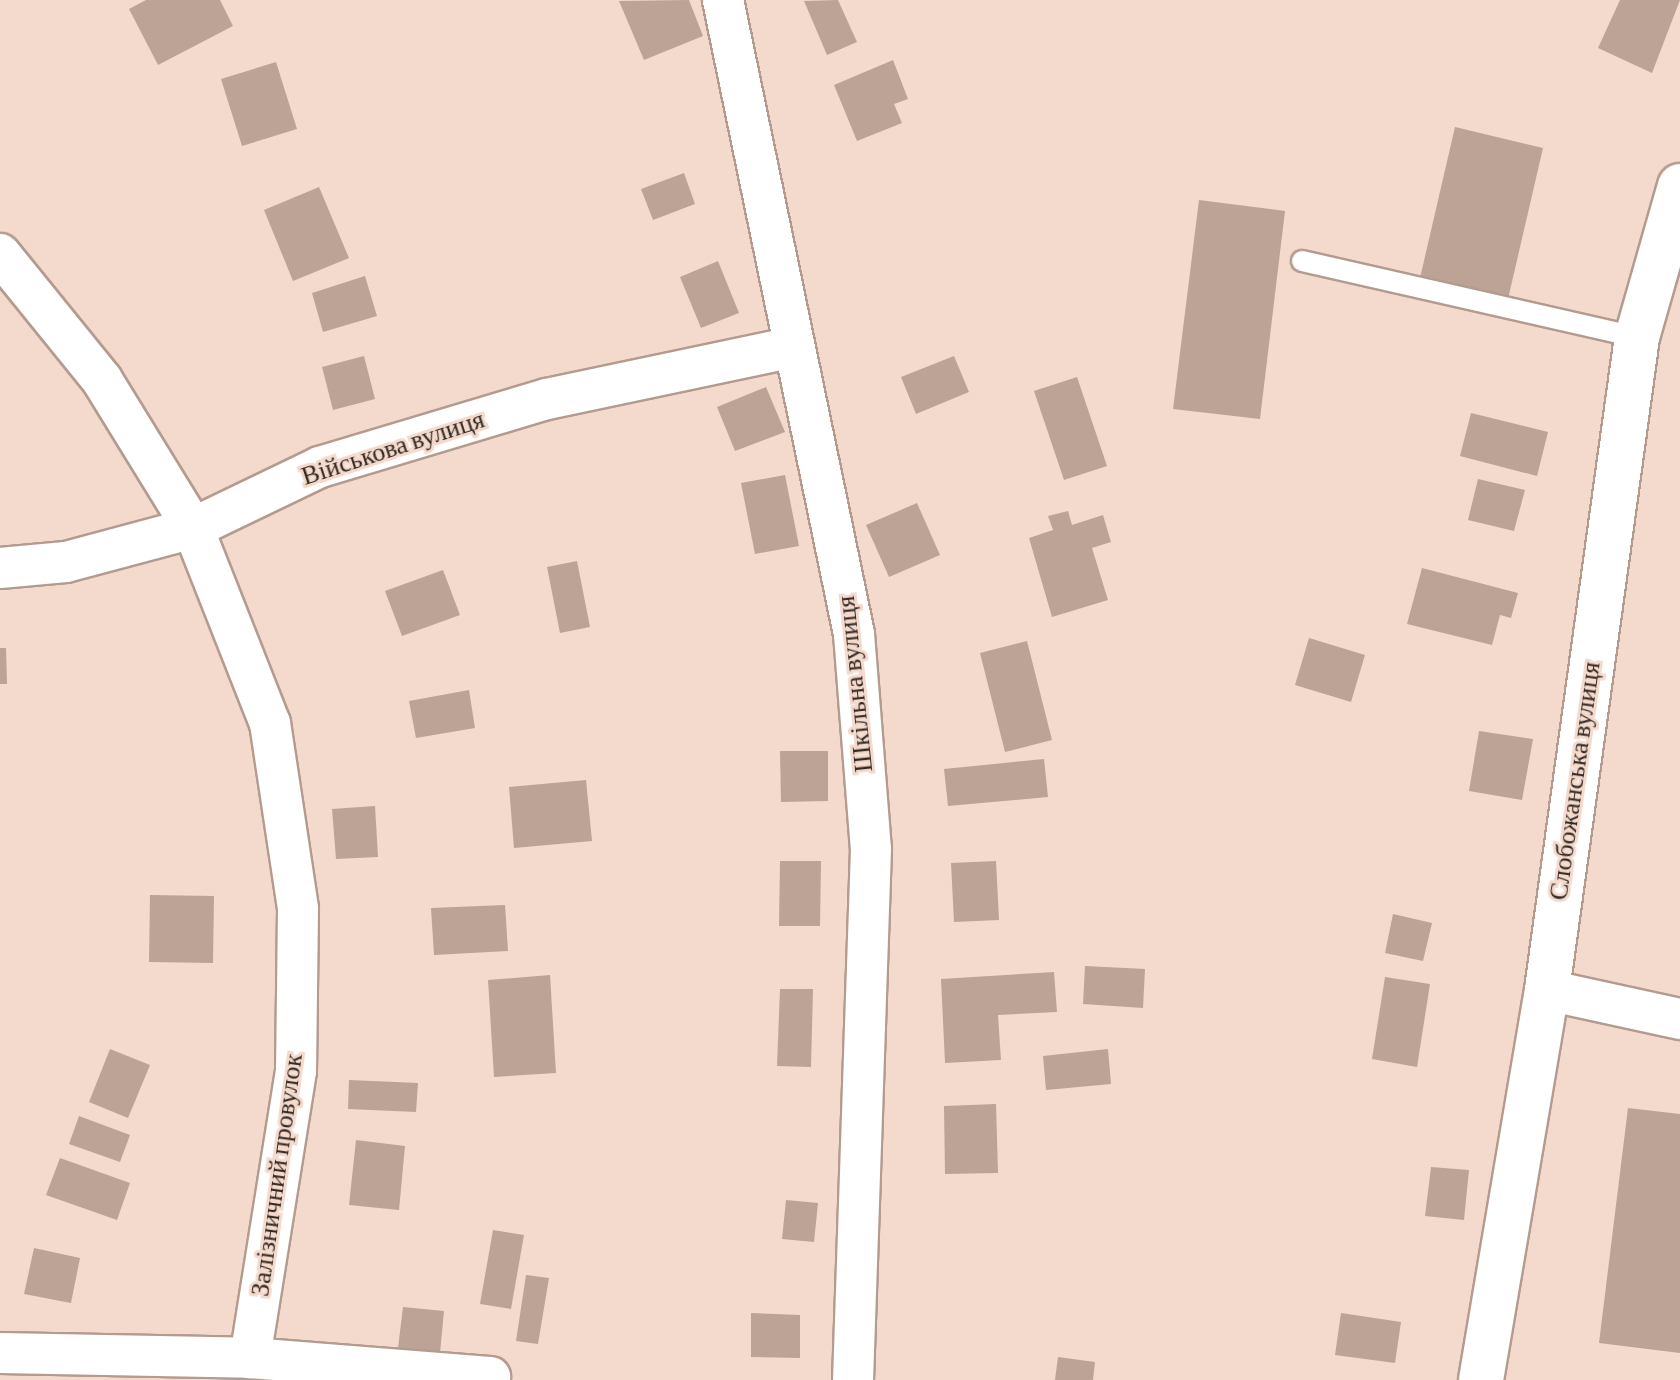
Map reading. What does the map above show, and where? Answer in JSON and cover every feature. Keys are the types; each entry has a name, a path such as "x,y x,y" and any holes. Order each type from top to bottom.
{"street":[{"name":"Шкільна вулиця","path":"723,0 854,634 871,849 853,1380"},
{"name":"Слобожанська вулиця","path":"1481,1380 1547,990 1637,337 1680,186"},
{"name":"Залізничний провулок","path":"0,254 102,380 193,528 270,723 298,909 296,1071 250,1358"},
{"name":"Військова вулиця","path":"0,568 66,562 193,528 351,458 547,399 793,347"},
{"path":"1547,990 1680,1019"},
{"path":"0,1353 250,1358 490,1377"}],"lane":[{"path":"1302,261 1637,337"}],"building":[{"path":"146,0 220,0 233,26 158,65 129,9"},
{"path":"689,0 703,36 644,60 619,1"},
{"path":"838,0 857,42 827,55 804,1"},
{"path":"1620,0 1680,0 1652,73 1598,48"},
{"path":"893,60 908,99 894,104 902,123 857,141 834,85"},
{"path":"276,62 297,129 242,146 221,79"},
{"path":"1455,127 1543,148 1508,299 1420,278"},
{"path":"684,173 695,204 653,220 641,189"},
{"path":"319,187 349,258 293,281 264,210"},
{"path":"1199,200 1285,211 1260,419 1173,409"},
{"path":"718,261 739,313 701,328 680,277"},
{"path":"365,276 377,316 323,332 312,293"},
{"path":"364,356 375,399 333,410 322,367"},
{"path":"954,356 969,392 916,414 901,377"},
{"path":"1077,377 1107,466 1064,480 1034,391"},
{"path":"766,387 785,432 735,451 717,407"},
{"path":"1471,413 1548,432 1537,476 1460,456"},
{"path":"785,475 799,546 755,554 741,483"},
{"path":"1478,479 1525,490 1514,531 1468,520"},
{"path":"917,503 940,555 889,577 866,525"},
{"path":"1068,511 1072,525 1103,515 1111,542 1092,548 1108,600 1052,617 1029,538 1053,530 1048,516"},
{"path":"577,561 590,627 560,633 547,567"},
{"path":"1422,568 1518,593 1511,618 1500,615 1492,645 1407,624"},
{"path":"443,570 460,615 402,636 385,591"},
{"path":"1309,638 1365,655 1351,702 1295,685"},
{"path":"1027,641 1052,740 1005,752 980,653"},
{"path":"0,648 6,648 7,684 0,684"},
{"path":"469,690 475,728 416,738 409,701"},
{"path":"1479,731 1533,739 1522,800 1469,791"},
{"path":"780,751 828,751 828,801 781,802"},
{"path":"1044,759 1048,797 948,806 944,769"},
{"path":"586,780 592,841 514,848 509,787"},
{"path":"375,806 378,857 336,859 332,809"},
{"path":"780,861 821,861 820,926 779,926"},
{"path":"996,861 999,920 954,922 951,863"},
{"path":"150,895 214,896 213,963 149,962"},
{"path":"505,905 508,951 434,955 431,908"},
{"path":"1393,914 1432,923 1423,961 1385,953"},
{"path":"1085,966 1145,969 1143,1008 1083,1004"},
{"path":"1054,972 1057,1012 998,1015 1001,1060 945,1063 941,979"},
{"path":"550,975 556,1073 494,1077 488,980"},
{"path":"1385,977 1430,984 1417,1067 1372,1059"},
{"path":"780,989 813,989 811,1067 777,1066"},
{"path":"110,1049 150,1065 128,1118 89,1102"},
{"path":"1108,1049 1111,1084 1046,1090 1043,1056"},
{"path":"349,1080 418,1083 416,1112 348,1109"},
{"path":"996,1104 998,1173 945,1174 944,1106"},
{"path":"1628,1108 1680,1114 1680,1353 1599,1343"},
{"path":"79,1116 130,1135 120,1162 69,1144"},
{"path":"356,1140 405,1146 399,1210 349,1205"},
{"path":"60,1158 130,1183 117,1220 46,1195"},
{"path":"1431,1167 1469,1170 1464,1220 1425,1216"},
{"path":"786,1200 818,1203 814,1242 782,1239"},
{"path":"493,1230 524,1235 511,1309 480,1304"},
{"path":"34,1248 80,1258 71,1303 24,1294"},
{"path":"526,1275 549,1278 538,1344 516,1341"},
{"path":"403,1307 444,1311 440,1353 398,1348"},
{"path":"751,1313 800,1315 800,1358 751,1357"},
{"path":"1341,1313 1401,1322 1395,1363 1335,1355"},
{"path":"1058,1357 1095,1362 1093,1380 1055,1380"}]}
